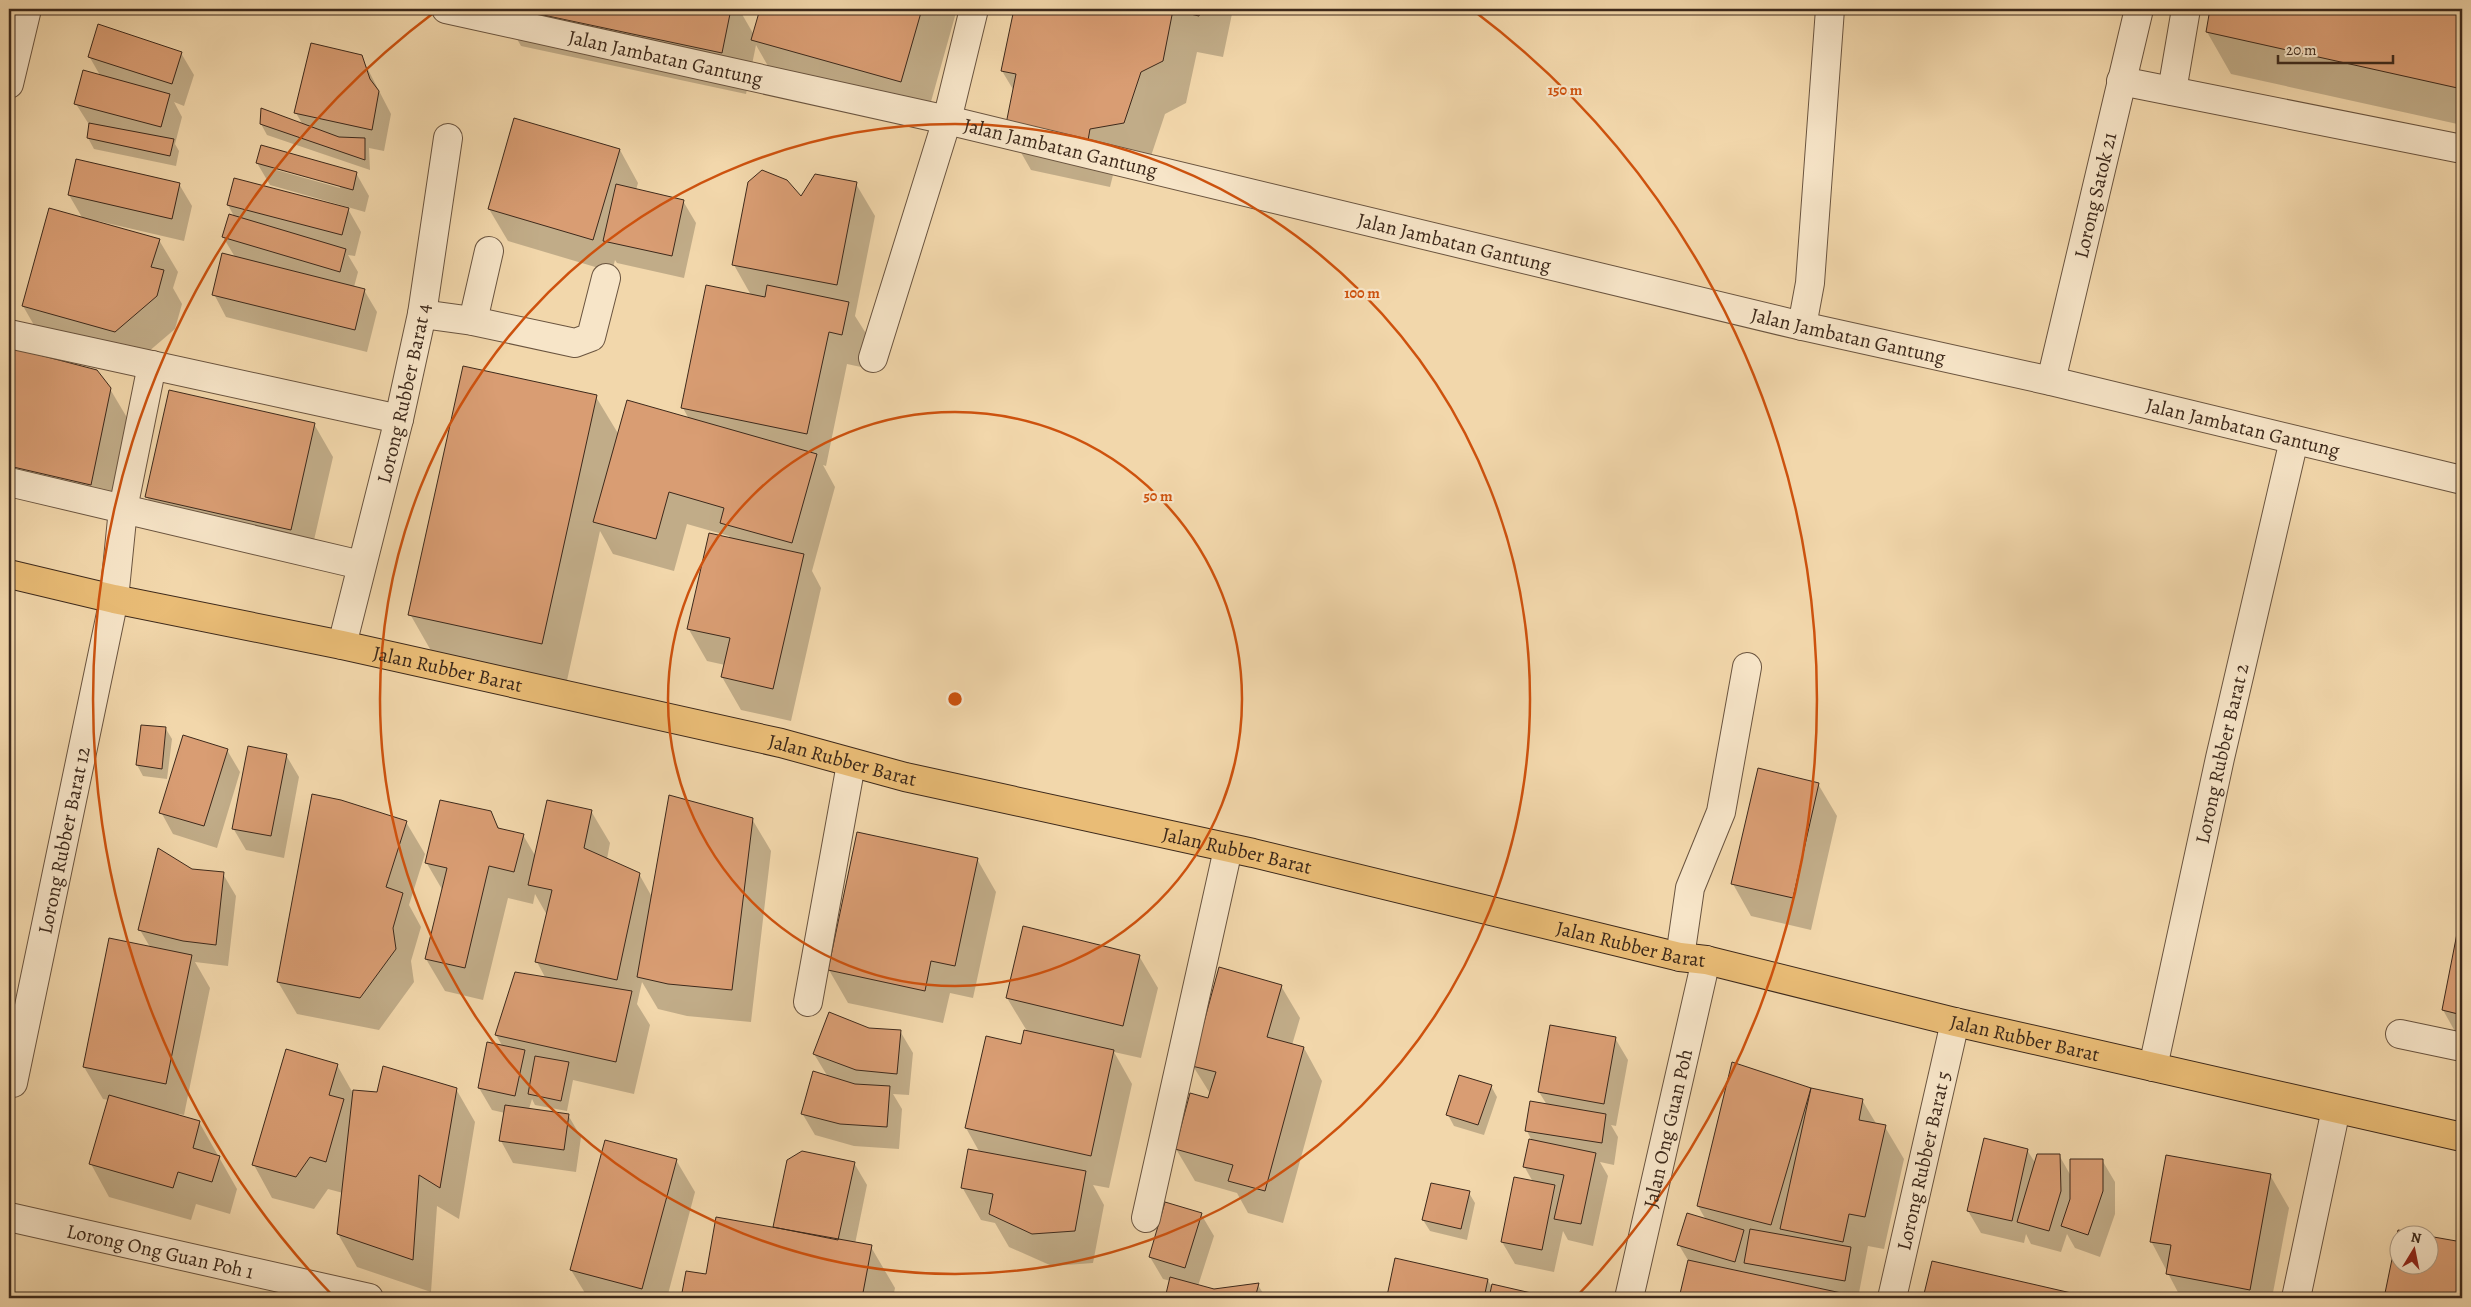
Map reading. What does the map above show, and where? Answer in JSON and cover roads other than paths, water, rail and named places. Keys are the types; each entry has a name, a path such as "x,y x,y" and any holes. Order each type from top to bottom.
{"main road":[{"name":"Jalan Rubber Barat","path":"9,574 114,599 342,645 781,744 851,764 1253,853 1680,957 1706,960 1955,1022 2462,1137"}],"street":[{"path":"9,84 27,9"},
{"name":"Jalan Jambatan Gantung","path":"446,9 947,120 1802,326 2051,381 2462,480"},
{"path":"873,358 947,120 974,9"},
{"path":"1802,326 1810,283 1830,9"},
{"name":"Lorong Satok 21","path":"2051,381 2139,9"},
{"path":"2172,91 2186,9"},
{"path":"2121,81 2462,149"},
{"name":"Lorong Rubber Barat 4","path":"342,645 400,419 422,314 448,138"},
{"path":"473,321 489,251"},
{"path":"422,314 473,321 575,343 590,337 606,278"},
{"path":"9,334 400,419"},
{"name":"Lorong Rubber Barat 12","path":"13,1083 114,599 123,509 152,365"},
{"name":"Lorong Rubber Barat 2","path":"2153,1067 2294,440"},
{"path":"9,482 361,565"},
{"path":"1680,957 1690,888 1721,812 1748,667"},
{"path":"808,1002 851,764"},
{"path":"1146,1218 1228,849"},
{"name":"Jalan Ong Guan Poh","path":"1629,1298 1706,960"},
{"name":"Lorong Rubber Barat 5","path":"1892,1298 1955,1022"},
{"path":"2400,1034 2462,1047"},
{"path":"2296,1298 2336,1109"},
{"name":"Lorong Ong Guan Poh 1","path":"9,1217 369,1298"}]}
